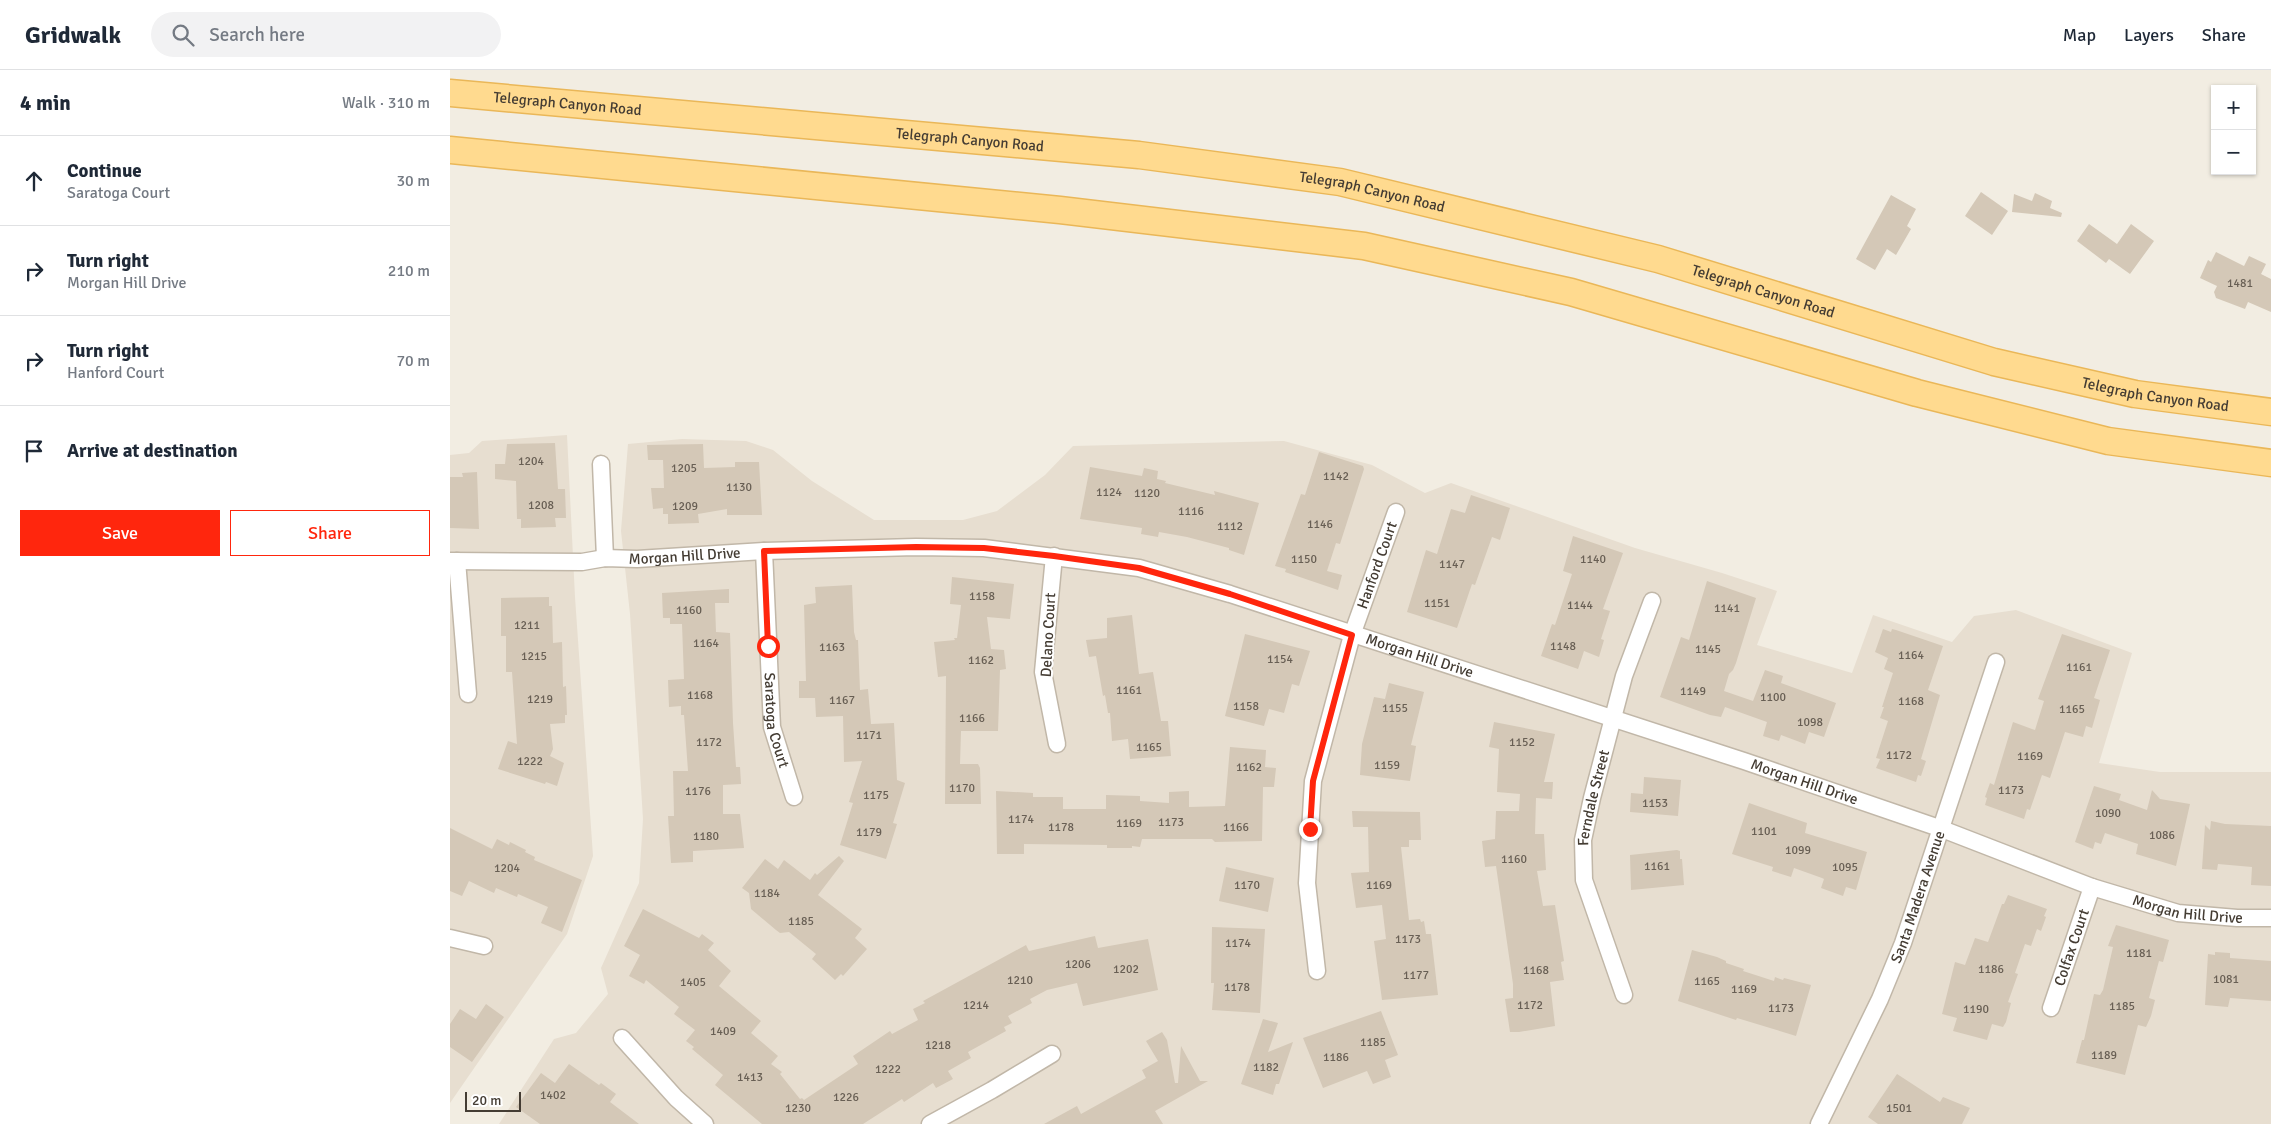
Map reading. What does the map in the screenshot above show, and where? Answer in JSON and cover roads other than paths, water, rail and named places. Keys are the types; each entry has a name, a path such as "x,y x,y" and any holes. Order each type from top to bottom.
{"main road":[{"name":"Telegraph Canyon Road","path":"450,93 1139,155 1340,182 1658,259 1994,362 2134,394 2271,412"},
{"path":"450,150 1060,210 1364,246 1571,292 1916,393 2108,441 2271,463"}],"street":[{"path":"602,464 605,558"},
{"name":"Hanford Court","path":"1317,972 1307,883 1313,781 1352,635 1396,512"},
{"name":"Morgan Hill Drive","path":"454,561 582,562 605,558 637,559 764,551 916,547 984,548 1139,568 1230,594 1744,761 1942,829 2092,887 2178,913 2237,918 2271,918"},
{"name":"Saratoga Court","path":"764,551 772,727 794,797"},
{"name":"Delano Court","path":"1054,556 1043,672 1057,744"},
{"path":"454,561 468,694"},
{"name":"Ferndale Street","path":"1624,995 1584,880 1583,840 1624,676 1652,602"},
{"name":"Santa Madera Avenue","path":"1819,1124 1880,999 1904,942 1996,662"},
{"name":"Colfax Court","path":"2052,1008 2092,887"},
{"path":"450,938 484,946"},
{"path":"622,1038 676,1098 705,1124"},
{"path":"930,1124 1052,1054"}]}
